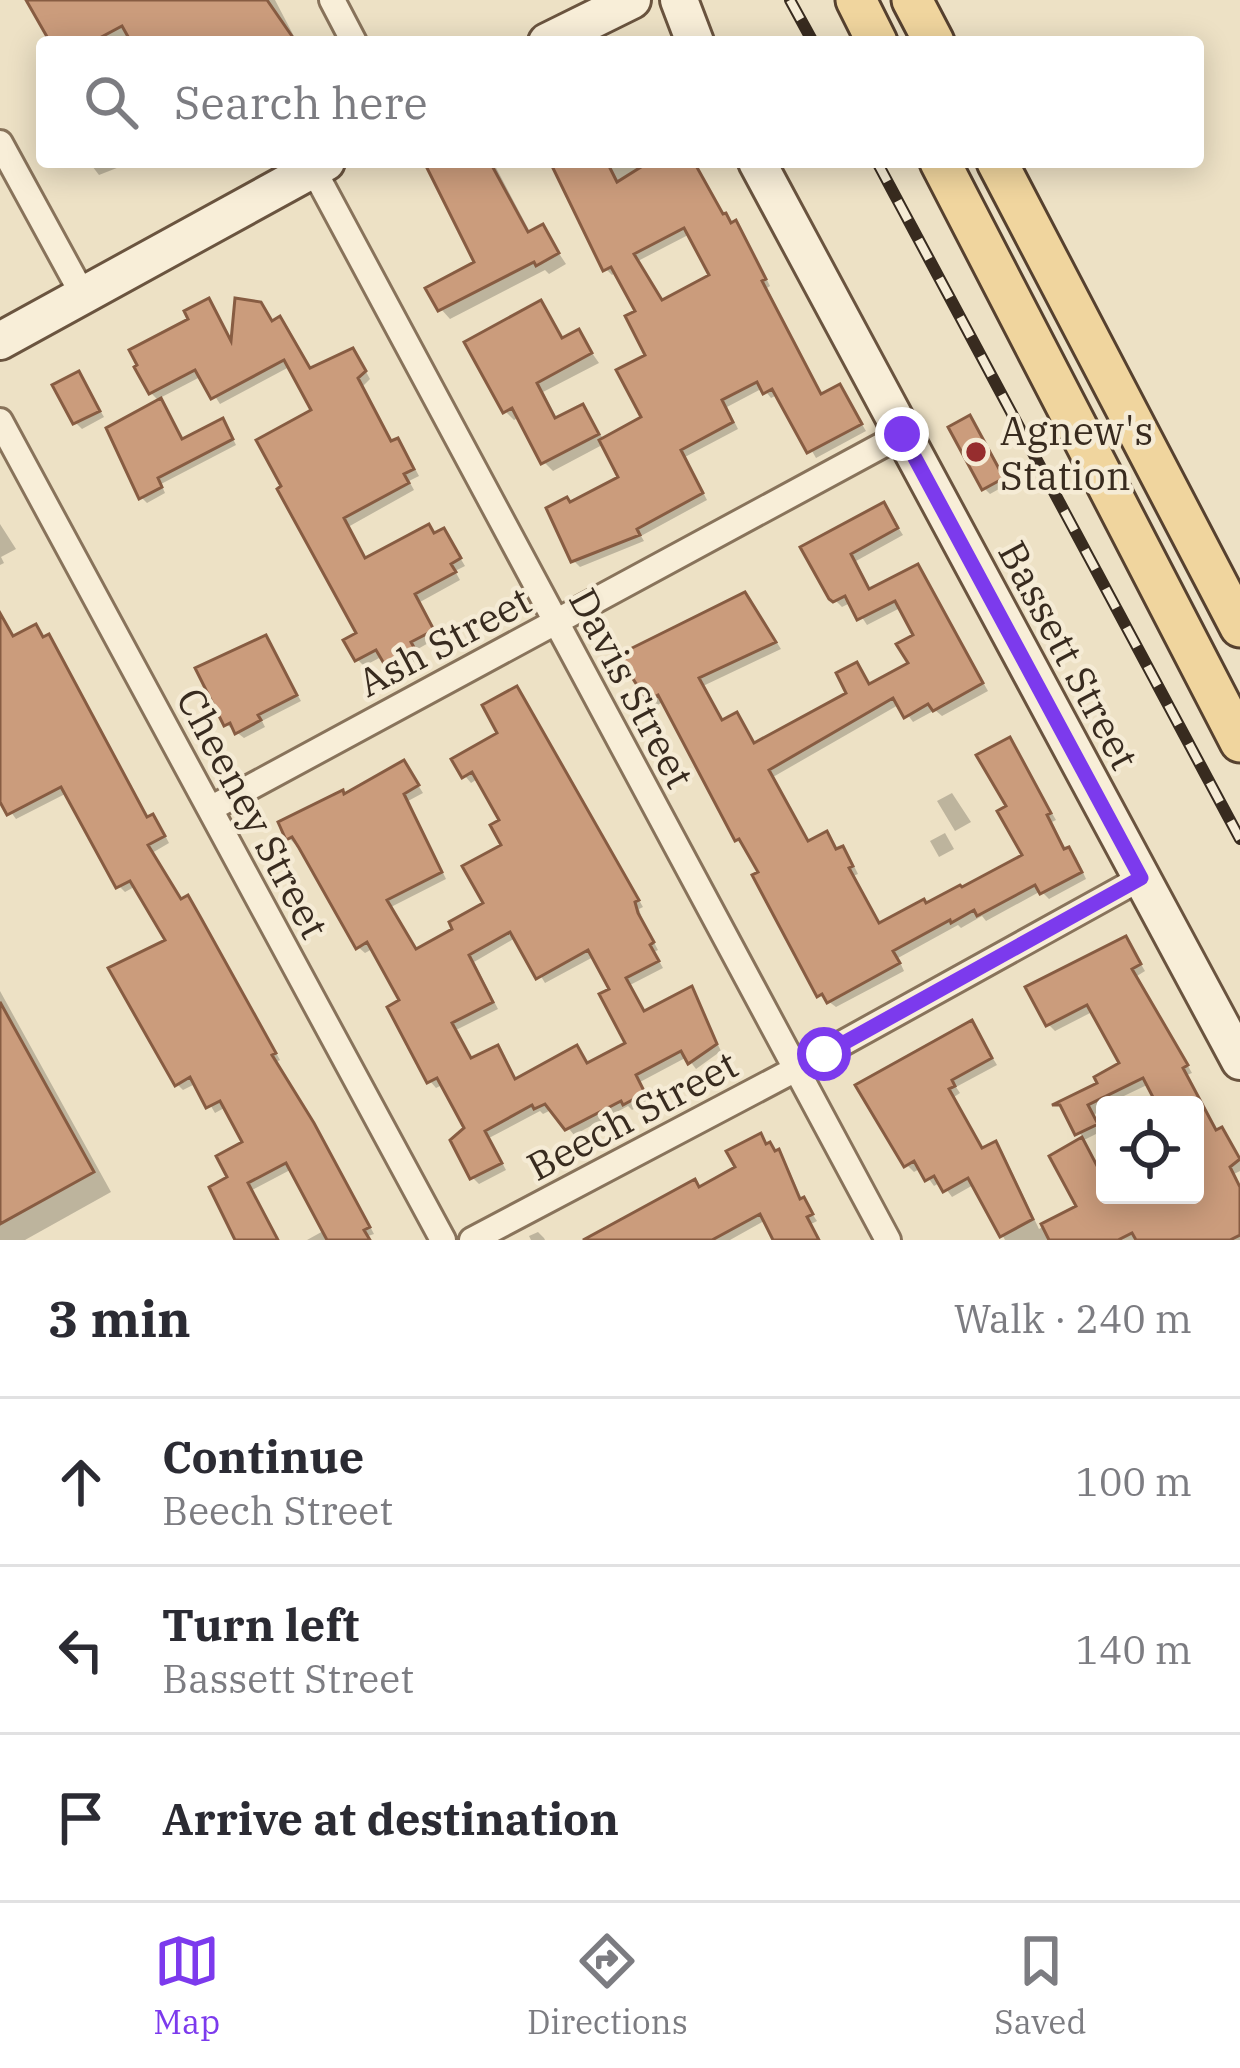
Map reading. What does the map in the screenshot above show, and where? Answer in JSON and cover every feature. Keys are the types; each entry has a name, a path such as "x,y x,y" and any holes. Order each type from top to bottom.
{"main road":[{"path":"856,0 875,36"},
{"path":"912,0 931,36"},
{"path":"943,168 1240,742"},
{"path":"1000,168 1240,627"}],"street":[{"path":"332,0 351,36"},
{"path":"559,36 632,0"},
{"path":"679,0 693,36"},
{"path":"0,143 83,295"},
{"path":"0,341 316,168"},
{"name":"Davis Street","path":"321,168 556,622 888,1240"},
{"name":"Bassett Street","path":"760,168 1240,1061"},
{"name":"Cheeney Street","path":"0,421 442,1240"},
{"name":"Ash Street","path":"210,809 902,434"},
{"name":"Beech Street","path":"472,1240 796,1069 1141,878"}],"building":[{"path":"26,0 267,0 292,36 128,36 122,26 103,36 47,36"},
{"path":"427,168 493,168 528,232 543,224 559,253 438,311 425,288 474,262"},
{"path":"553,168 610,168 617,182 639,168 697,168 723,214 731,223 736,220 821,394 840,384 862,424 807,453 772,389 763,394 757,382 722,400 733,422 681,450 703,493 637,529 640,535 571,562 546,508 567,497 570,502 618,477 599,440 641,417 616,370 645,355 625,316 635,311 611,267 603,271","holes":["684,228 709,275 662,300 634,254"]},
{"path":"209,298 231,341 235,298 261,302 272,321 280,316 310,368 353,348 366,371 358,378 391,441 398,438 414,469 404,474 409,483 344,518 365,558 429,524 434,533 444,528 461,558 451,564 456,572 415,594 434,630 411,642 416,651 386,667 376,650 355,661 343,640 356,633 277,489 281,486 256,440 311,410 284,360 211,399 195,370 149,394 134,367 129,350 188,319 184,311"},
{"path":"541,300 562,338 579,329 592,353 537,383 555,418 583,404 599,434 541,464 512,408 503,413 464,342"},
{"path":"79,371 100,411 73,424 52,385"},
{"path":"161,398 182,439 223,418 233,439 158,478 162,487 139,499 106,428"},
{"name":"Agnew's Station","path":"970,415 1004,478 982,490 948,427"},
{"path":"884,502 898,528 851,554 869,589 918,564 983,683 933,711 928,704 904,718 893,698 769,770 808,841 827,831 836,849 843,846 853,866 849,868 879,923 1022,855 997,811 1006,806 976,755 1010,737 1051,813 1047,815 1064,849 1069,847 1082,872 1040,894 1035,885 977,916 974,910 950,920 893,951 900,963 827,1003 822,994 817,997 752,875 758,872 739,839 735,841 658,695 647,701 618,655 745,592 776,642 699,678 722,720 737,712 754,743 846,693 836,673 857,662 869,684 908,663 896,644 913,635 895,601 857,620 845,596 833,602 829,599 800,547"},
{"path":"0,613 13,636 36,624 43,637 49,634 147,817 153,814 165,836 148,845 181,899 188,895 201,918 370,1227 364,1230 370,1240 327,1240 286,1163 248,1183 278,1240 235,1240 209,1187 227,1177 216,1156 242,1142 220,1101 206,1108 190,1077 175,1086 108,968 165,940 130,881 116,888 61,787 7,815 0,802"},
{"path":"266,635 297,695 258,715 261,720 235,734 230,723 224,726 195,668"},
{"path":"517,686 639,900 635,902 638,913 659,961 626,978 644,1011 692,986 717,1044 688,1064 681,1051 636,1075 645,1093 565,1130 545,1104 534,1109 532,1105 485,1131 502,1163 470,1179 450,1140 464,1128 437,1078 427,1083 387,1007 399,1000 367,942 356,949 299,848 292,837 286,840 278,822 343,790 344,794 404,760 419,785 404,794 442,872 387,900 416,949 452,929 449,922 483,903 462,866 501,845 490,825 499,820 472,772 462,778 451,759 497,733 482,705","holes":["510,932 536,979 588,950 609,989 599,994 625,1043 587,1063 577,1045 515,1079 498,1045 471,1058 452,1023 493,1002 469,955"]},
{"path":"1126,936 1141,964 1132,969 1188,1065 1183,1068 1198,1096 1152,1096 1143,1078 1106,1096 1096,1096 1088,1105 1096,1125 1075,1135 1060,1105 1052,1105 1097,1083 1094,1077 1119,1063 1087,1005 1046,1026 1025,987"},
{"path":"0,1002 94,1172 0,1224"},
{"path":"972,1020 992,1058 952,1080 955,1086 949,1089 982,1148 996,1141 1033,1219 1000,1237 968,1178 943,1192 934,1176 925,1181 914,1161 904,1167 855,1085"},
{"path":"1204,1107 1240,1159 1230,1167 1240,1187 1240,1235 1230,1240 1136,1240 1132,1233 1118,1240 1049,1240 1041,1224 1076,1206 1049,1156 1082,1137 1096,1164 1096,1204 1204,1204"},
{"path":"761,1133 766,1144 779,1149 800,1199 804,1197 813,1214 807,1217 819,1240 773,1240 760,1214 712,1240 583,1240 695,1179 699,1187 735,1167 726,1151"}],"railway":[{"path":"790,0 810,36"},
{"path":"880,168 1240,839"}],"place":[{"name":"Agnew's Station","path":"976,452"}],"route":[{"path":"824,1054 1141,878 902,434"}]}
